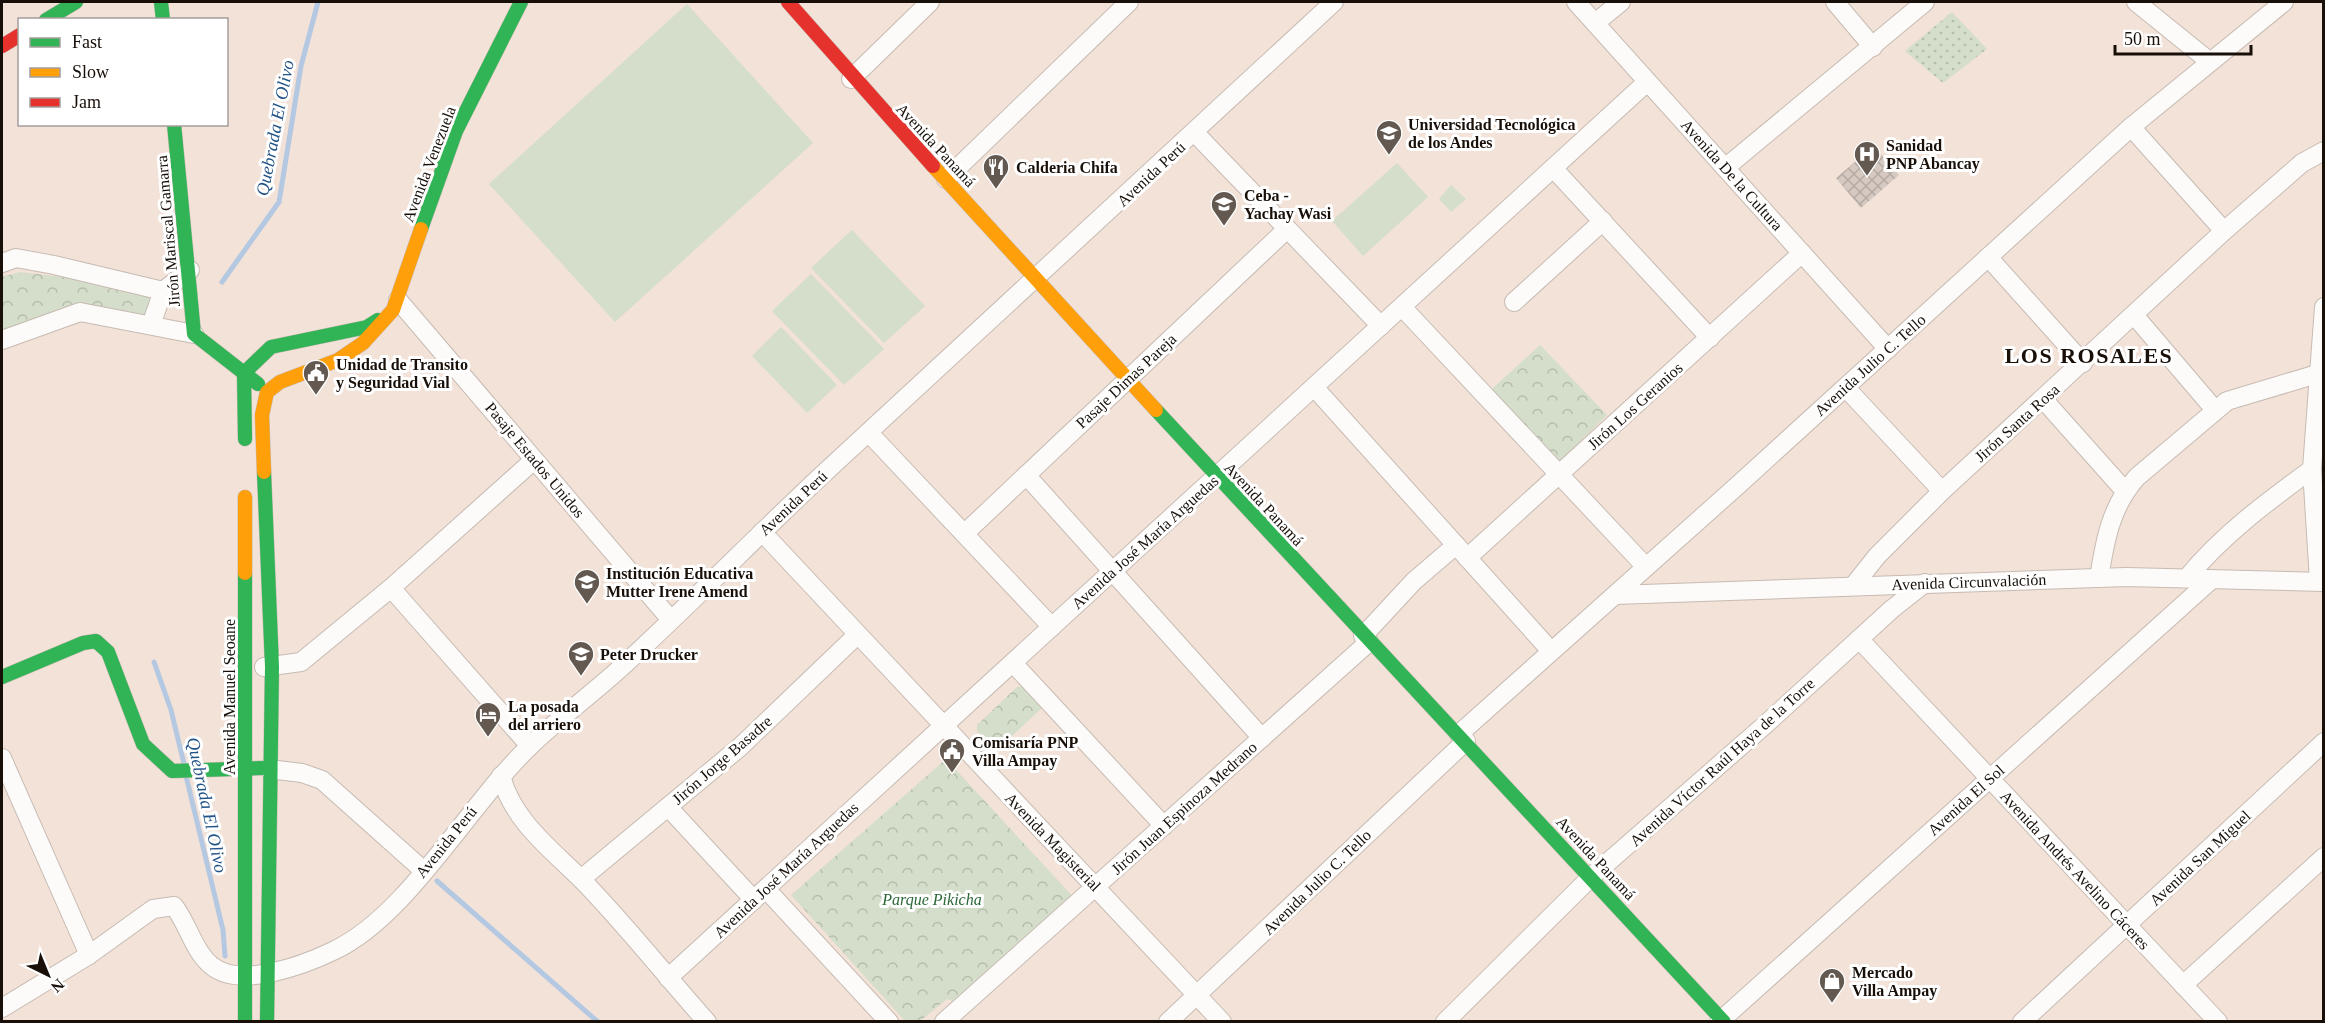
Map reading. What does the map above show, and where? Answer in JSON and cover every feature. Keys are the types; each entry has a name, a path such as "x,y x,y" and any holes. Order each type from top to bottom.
{"main road":[{"path":"49,18 76,2"},
{"path":"161,2 163,18"},
{"name":"Avenida Panamá","path":"788,2 851,79 946,179 1366,639 1462,738 1722,1021"},
{"name":"Avenida Venezuela","path":"267,392 280,382 338,360 363,343 396,305 456,131 519,3"},
{"path":"2,46 18,36"},
{"name":"Jirón Mariscal Gamarra","path":"174,126 190,270 194,334"},
{"path":"245,458 244,373 271,347 367,327 396,305"},
{"path":"194,334 267,392 262,415 272,667 267,1022"},
{"name":"Avenida Manuel Seoane","path":"245,481 245,1022"},
{"path":"2,677 83,643 96,641 108,652 144,744 172,771 269,769"}],"street":[{"path":"851,79 930,2"},
{"path":"946,179 1129,2"},
{"name":"Avenida Perú","path":"89,955 153,909 174,906 185,920 198,949 213,968 244,975 267,975 312,960 358,937 424,871 501,776 530,746 621,668 762,532 1335,2"},
{"name":"Avenida De la Cultura","path":"1576,2 1888,349"},
{"path":"1595,23 1621,2"},
{"path":"1835,2 1873,47"},
{"path":"1725,168 1925,2"},
{"path":"2136,2 2209,61"},
{"name":"Avenida Julio C. Tello","path":"1168,1022 1551,651 1846,388 2131,127 2284,2"},
{"name":"Avenida José María Arguedas","path":"668,978 1647,82"},
{"path":"2131,127 2224,231"},
{"path":"1195,133 1381,326"},
{"name":"Jirón Santa Rosa","path":"1854,585 1877,556 1941,491 2083,363 2224,231 2302,163 2324,151"},
{"path":"1553,168 1710,338"},
{"path":"1514,302 1603,222"},
{"name":"Pasaje Dimas Pareja","path":"965,533 1287,229"},
{"name":"Jirón Los Geranios","path":"1366,639 1414,581 1461,551 1559,474 1802,253"},
{"path":"1988,257 2083,363"},
{"path":"2,263 16,258 163,291"},
{"path":"151,325 163,291 190,270"},
{"name":"Pasaje Estados Unidos","path":"396,305 534,459 671,620"},
{"path":"1402,307 1646,567"},
{"path":"2321,581 2312,469 2317,374 2324,307"},
{"path":"2,340 80,312 194,334"},
{"path":"2134,315 2215,410"},
{"path":"2099,578 2112,514 2125,491 2228,401 2317,374"},
{"path":"1314,387 1551,651"},
{"path":"1846,388 1941,491"},
{"path":"2043,399 2125,491"},
{"path":"869,434 1052,627"},
{"path":"245,666 272,667 302,662 391,588 534,459"},
{"path":"2187,578 2204,557 2283,489 2312,469"},
{"path":"1026,475 1262,738"},
{"name":"Avenida Magisterial","path":"762,532 1222,1022"},
{"name":"Avenida Circunvalación","path":"1615,595 2099,578 2321,581"},
{"name":"Avenida El Sol","path":"1722,1021 2212,579"},
{"name":"Avenida Víctor Raúl Haya de la Torre","path":"1444,1022 1591,877 1925,583"},
{"path":"391,588 530,746"},
{"name":"Jirón Jorge Basadre","path":"581,879 740,747 857,634"},
{"name":"Jirón Juan Espinoza Medrano","path":"944,1022 1262,738 1366,639"},
{"name":"Avenida Andrés Avelino Cáceres","path":"1859,639 2218,1022"},
{"path":"1013,663 1164,826"},
{"name":"Avenida San Miguel","path":"2022,1022 2324,742"},
{"path":"2,758 89,955 2,1008"},
{"path":"269,769 302,773 322,780 424,871"},
{"path":"501,776 505,791 529,827 581,879 707,1022"},
{"path":"668,807 889,1022"},
{"path":"2183,985 2324,856"}],"green space":[{"path":"687,4 813,143 615,322 489,184"},
{"path":"1952,12 1987,49 1943,83 1905,51"},
{"path":"1397,163 1428,197 1363,256 1332,221"},
{"path":"1451,185 1466,199 1451,212 1439,199"},
{"path":"852,230 925,306 884,343 811,268"},
{"path":"20,272 80,279 155,297 148,318 103,308 2,331 2,277"},
{"path":"811,274 884,349 844,385 772,311"},
{"path":"781,327 837,385 807,413 752,356"},
{"path":"1540,345 1607,415 1556,465 1492,389"},
{"path":"1025,686 1044,706 995,752 977,731 977,725 1017,687"},
{"name":"Parque Pikicha","path":"946,759 1077,901 958,1003 947,999 920,1021 906,1022 791,895"}],"building":[{"name":"Sanidad PNP Abancay","path":"1874,146 1899,175 1861,208 1836,178"}],"waterway":[{"name":"Quebrada El Olivo","path":"222,282 279,202 301,66 318,2"},
{"name":"Quebrada El Olivo","path":"154,662 171,710 184,764"},
{"name":"Quebrada El Olivo","path":"186,776 223,930 225,956"},
{"path":"437,881 598,1022"}],"traffic: fast":[{"path":"49,18 76,2"},
{"path":"161,2 163,18"},
{"path":"421,229 456,131 521,2"},
{"path":"174,126 194,334 258,384"},
{"path":"245,439 244,373 271,347 367,327 378,320"},
{"path":"1156,410 1724,1022"},
{"path":"264,472 272,667 267,1022"},
{"path":"245,573 245,1022"},
{"path":"2,677 83,643 96,641 108,652 143,744 172,771 262,768"}],"traffic: slow":[{"path":"933,166 1156,410"},
{"path":"264,472 262,415 267,392 280,382 338,360 363,343 393,310 421,229"},
{"path":"245,497 245,573"}],"traffic: jam":[{"path":"788,2 933,166"},
{"path":"2,46 18,36"}],"place":[{"name":"Universidad Tecnológica de los Andes","path":"1389,156"},
{"name":"Sanidad PNP Abancay","path":"1867,177"},
{"name":"Calderia Chifa","path":"996,190"},
{"name":"Ceba - Yachay Wasi","path":"1224,227"},
{"name":"Unidad de Transito y Seguridad Vial","path":"316,396"},
{"name":"Institución Educativa Mutter Irene Amend","path":"587,605"},
{"name":"Peter Drucker","path":"581,677"},
{"name":"La posada del arriero","path":"488,738"},
{"name":"Comisaría PNP Villa Ampay","path":"952,774"},
{"name":"Mercado Villa Ampay","path":"1832,1004"}],"district":[{"name":"LOS ROSALES","path":"2089,355"}]}
